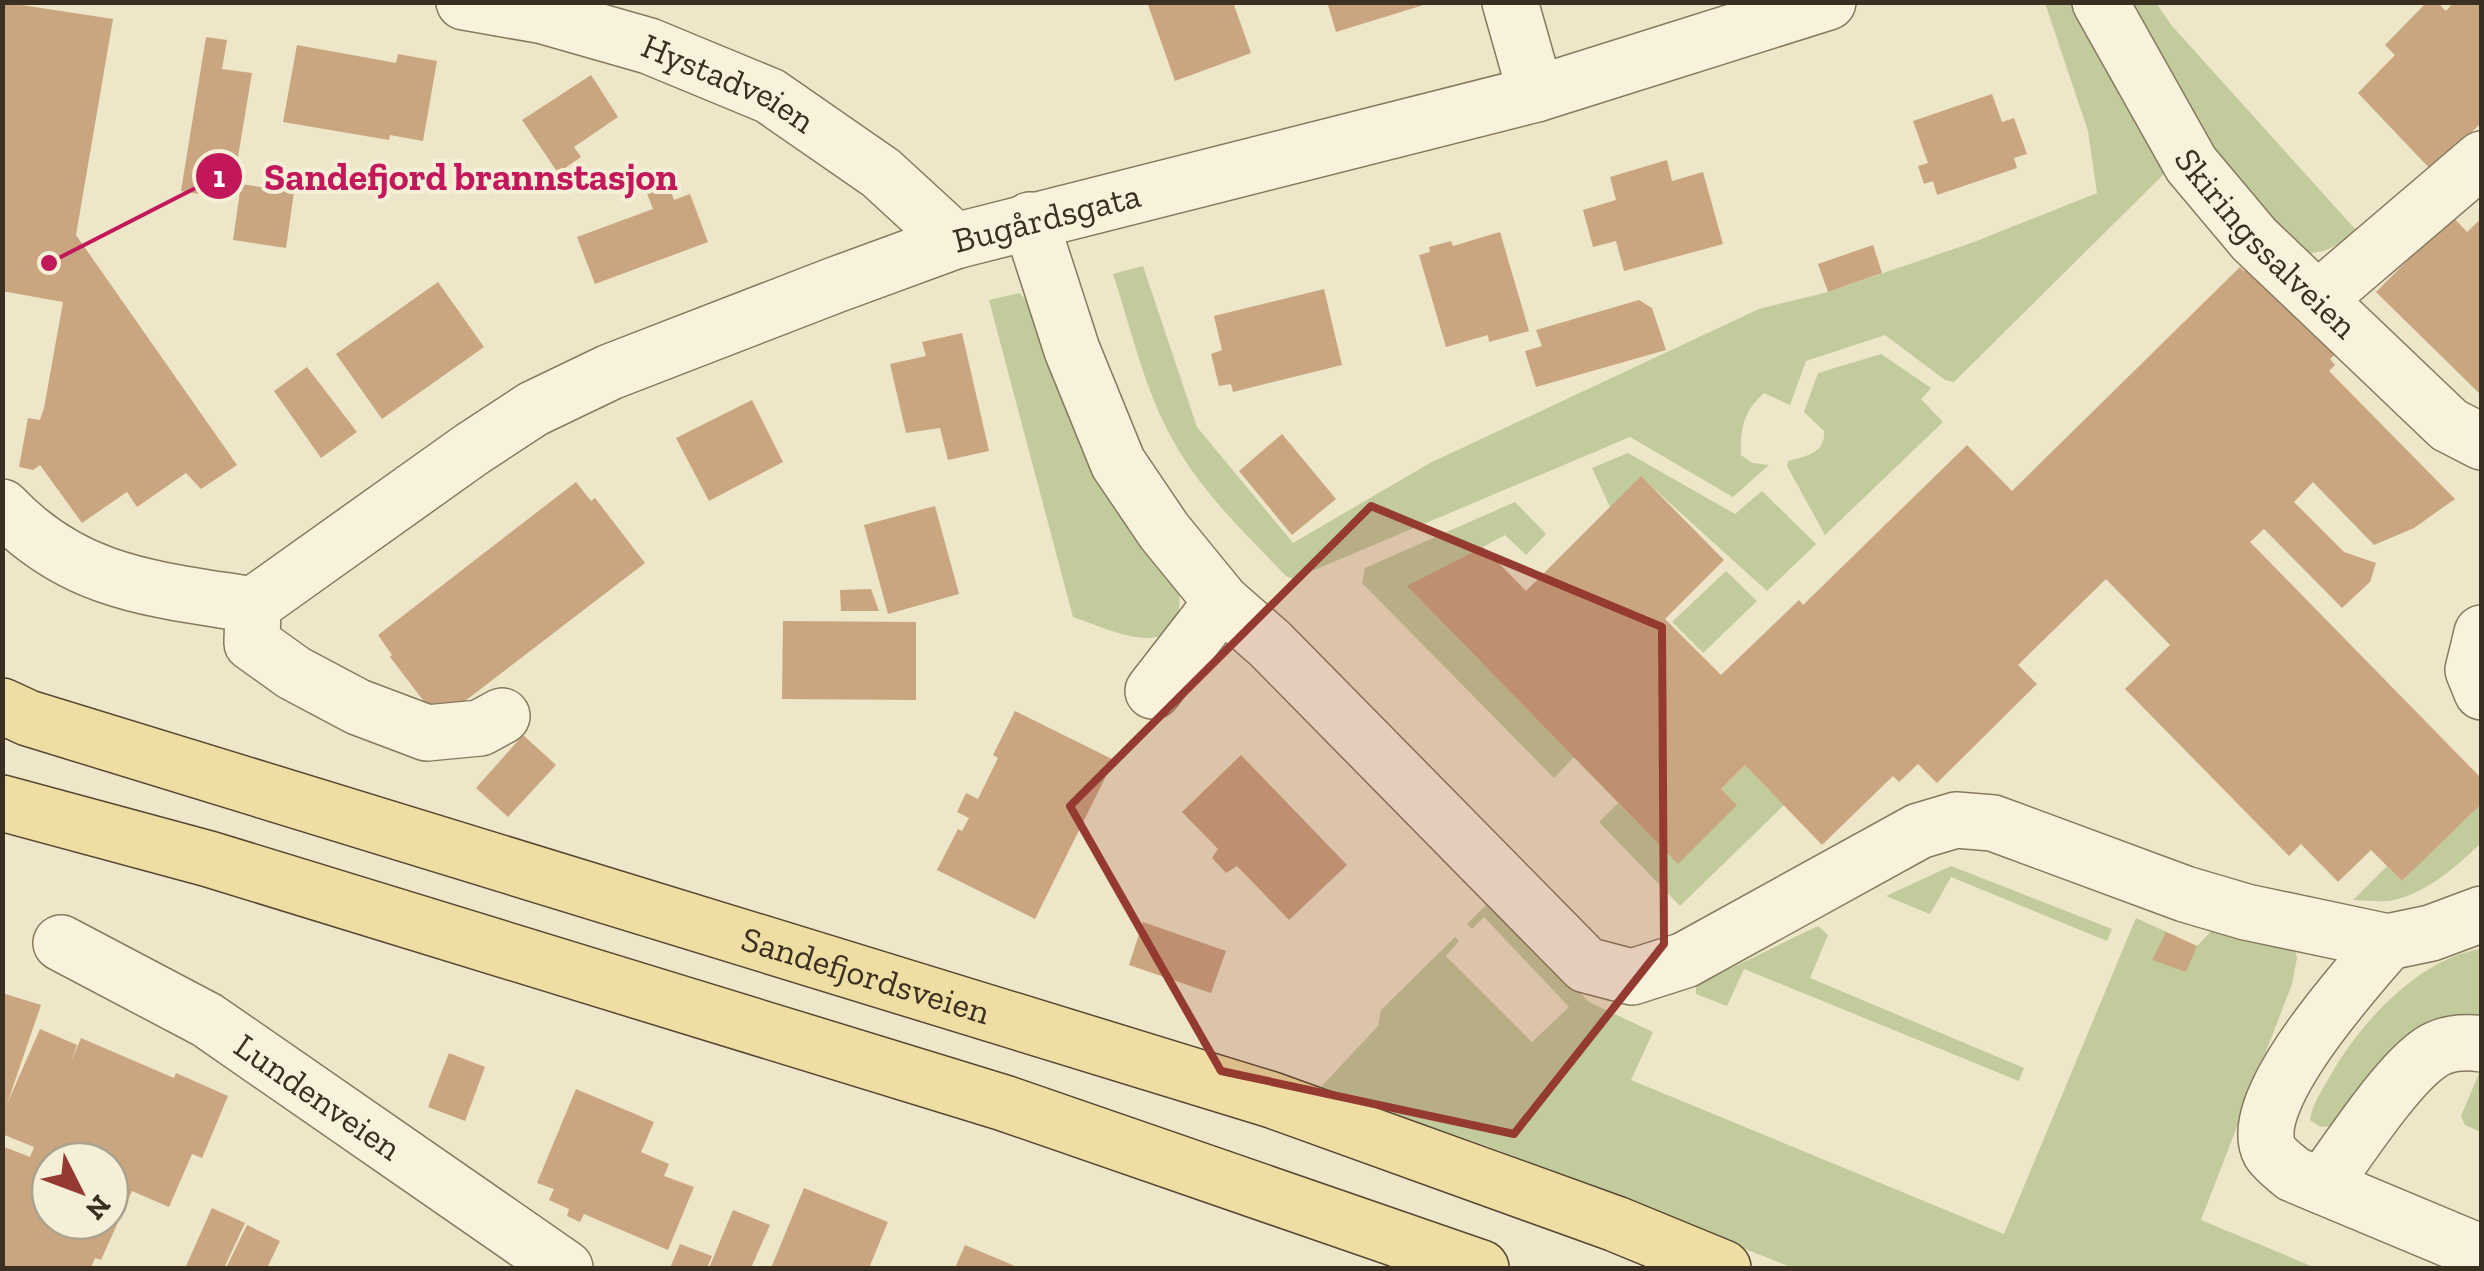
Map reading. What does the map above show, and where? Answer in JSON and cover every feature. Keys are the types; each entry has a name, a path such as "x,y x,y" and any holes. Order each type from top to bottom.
{"main road":[{"name":"Sandefjordsveien","path":"2,706 28,718 1272,1100 1616,1224 1723,1268"},
{"path":"2,803 210,859 1004,1103 1481,1268"}],"street":[{"name":"Hystadveien","path":"464,2 546,9 770,96 881,173 955,241"},
{"path":"1510,2 1536,94"},
{"name":"Bugårdsgata","path":"253,605 533,409 610,372 955,241 1536,94 1828,2"},
{"name":"Skiringssalveien","path":"2100,2 2191,164 2254,239 2448,425 2482,442"},
{"path":"2318,299 2482,159"},
{"path":"1030,220 1072,350 1118,463 1164,531 1222,602 1270,644 1586,965 1632,977 1686,960 1919,831 1956,820 1992,823 2185,894 2234,908 2388,942 2432,933 2482,914"},
{"path":"2,506 27,532 76,565 146,587 253,605 252,643 294,674 358,707 426,733 480,728 502,716"},
{"path":"1153,691 1222,602"},
{"path":"2482,633 2474,670 2482,692"},
{"name":"Lundenveien","path":"62,942 208,1020 564,1268"},
{"path":"2388,942 2335,1003 2288,1069 2272,1104 2266,1135 2270,1152 2292,1174 2482,1253"},
{"path":"2322,1186 2408,1074 2431,1052 2464,1041 2482,1044"}],"highlighted area":[{"path":"1371,506 1662,627 1664,944 1514,1134 1221,1071 1070,806"}],"green space":[{"path":"2045,3 2073,3 2168,168 1954,382 1945,380 1885,335 1806,361 1790,405 1764,393 1748,413 1741,455 1752,463 1769,465 1733,497 1630,437 1293,579 1220,506 1190,468 1166,427 1143,371 1113,274 1143,266 1197,427 1293,543 1430,463 1759,309 1828,292 1974,242 2097,193 2088,131"},
{"path":"2123,3 2156,3 2172,26 2356,230 2329,249 2296,252 2225,171"},
{"path":"1019,293 1030,303 1179,589 1178,613 1171,629 1159,636 1126,635 1073,617 989,300"},
{"path":"1881,354 1931,388 1921,399 1943,422 1825,535 1787,466 1788,461 1814,452 1822,444 1824,431 1804,412 1818,373"},
{"path":"1628,453 1735,514 1762,491 1816,544 1767,591 1641,477 1610,507 1592,468"},
{"path":"1515,502 1546,534 1526,555 1505,535 1408,587 1574,757 1554,778 1362,583 1365,568"},
{"path":"1726,571 1757,601 1703,653 1672,622"},
{"path":"1745,765 1784,805 1680,906 1599,822 1618,803 1678,863 1736,805 1721,789"},
{"path":"2481,803 2481,843 2441,877 2394,900 2353,900 2387,866 2402,881"},
{"path":"1951,866 2112,929 2107,941 1951,877 1930,914 1886,896"},
{"path":"1490,901 1589,1002 1653,1032 1631,1080 2004,1234 2136,918 2197,946 2213,929 2294,947 2297,958 2292,984 2201,1220 2316,1268 1793,1268 1487,1146 1319,1089 1378,1026 1381,1010 1455,937 1459,941 1446,956 1532,1042 1569,1007 1484,917 1472,929 1467,924"},
{"path":"1818,926 1828,935 1810,978 2024,1068 2019,1081 1744,969 1727,1006 1696,994 1696,985"},
{"path":"2481,949 2481,1015 2459,1016 2417,1037 2397,1053 2331,1126 2321,1127 2310,1120 2317,1099 2341,1058 2373,1016 2435,966"},
{"path":"2480,1071 2481,1132 2465,1125 2461,1116"}],"building":[{"path":"2,2 113,19 76,235 237,465 201,489 186,473 137,507 127,492 82,523 40,465 33,470 19,467 28,418 40,420 44,408 63,302 2,291"},
{"path":"1147,2 1233,2 1251,53 1175,81"},
{"path":"1327,2 1430,2 1430,3 1336,32"},
{"path":"2427,2 2437,2 2446,11 2454,2 2482,2 2482,122 2432,171 2358,93 2395,55 2385,45"},
{"path":"206,37 227,40 222,69 252,73 231,199 181,191"},
{"path":"297,45 396,63 398,54 437,61 423,141 390,135 389,140 283,122"},
{"path":"591,75 618,117 574,147 581,157 558,173 522,120"},
{"path":"1992,94 2002,122 2014,118 2027,154 2014,158 2017,168 1937,195 1933,181 1924,184 1918,166 1928,163 1913,121"},
{"path":"1667,160 1672,181 1703,172 1723,244 1624,271 1616,241 1593,247 1583,210 1616,200 1610,177"},
{"path":"663,170 674,200 690,194 708,242 595,284 577,237 653,209 641,178"},
{"path":"241,184 294,192 286,248 233,240"},
{"path":"2452,216 2467,232 2482,218 2482,396 2376,292"},
{"path":"1500,232 1529,331 1489,342 1488,335 1446,347 1419,255 1430,252 1429,247 1451,241 1453,246"},
{"path":"1873,245 1882,273 1828,292 1818,264"},
{"path":"2252,264 2338,352 2330,359 2335,365 2329,371 2455,499 2414,528 2374,545 2313,482 2294,502 2344,552 2376,563 2370,582 2342,608 2264,529 2250,542 2482,779 2482,803 2402,881 2371,850 2338,882 2301,844 2289,856 2125,689 2170,645 2106,579 2018,665 2037,684 1937,783 1918,764 1899,782 1893,776 1822,845 1745,765 1721,789 1737,805 1678,864 1407,586 1483,547 1526,591 1641,476 1724,560 1665,619 1721,675 1799,600 1803,605 1967,445 2012,491 2240,267 2244,271"},
{"path":"438,282 484,347 382,419 336,354"},
{"path":"1324,289 1342,365 1233,392 1231,384 1219,386 1211,354 1222,350 1214,316"},
{"path":"1639,300 1652,308 1666,350 1536,387 1525,351 1542,346 1536,330"},
{"path":"962,333 989,451 948,460 940,428 906,433 890,364 926,356 922,342"},
{"path":"307,367 357,432 321,458 274,391"},
{"path":"752,400 783,462 709,501 676,438"},
{"path":"1282,434 1336,499 1292,535 1239,471"},
{"path":"576,482 591,501 595,498 645,563 439,721 378,635"},
{"path":"935,506 959,594 888,614 864,525"},
{"path":"871,589 879,611 841,611 840,590"},
{"path":"783,621 916,622 916,700 782,699"},
{"path":"1015,711 1114,760 1035,919 937,870 958,829 962,831 969,818 957,812 966,793 978,799 998,758 993,755"},
{"path":"523,735 556,765 508,817 476,788"},
{"path":"1241,755 1347,865 1289,920 1237,866 1226,873 1212,858 1218,849 1182,812"},
{"path":"1143,922 1226,951 1211,993 1129,965"},
{"path":"2166,932 2197,946 2186,972 2152,960"},
{"path":"2,993 41,1005 7,1104 40,1029 77,1045 71,1062 81,1038 174,1078 176,1073 228,1096 202,1158 192,1154 169,1207 132,1191 130,1195 130,1141 30,1141 30,1145 2,1134"},
{"path":"449,1053 485,1067 465,1121 428,1107"},
{"path":"576,1089 654,1122 641,1152 669,1164 664,1176 694,1187 668,1250 584,1214 580,1222 567,1216 569,1209 549,1200 554,1189 537,1183"},
{"path":"2,1146 30,1157 30,1241 110,1241 101,1260 95,1258 91,1268 2,1268"},
{"path":"804,1188 888,1222 869,1268 771,1268"},
{"path":"212,1208 245,1223 224,1268 191,1268 186,1266"},
{"path":"733,1210 770,1225 751,1268 709,1268"},
{"path":"247,1225 280,1241 267,1268 226,1268"},
{"path":"680,1244 712,1256 707,1268 670,1268"},
{"path":"965,1245 1020,1268 955,1268"}],"place":[{"name":"Sandefjord brannstasjon","path":"49,263"}]}
